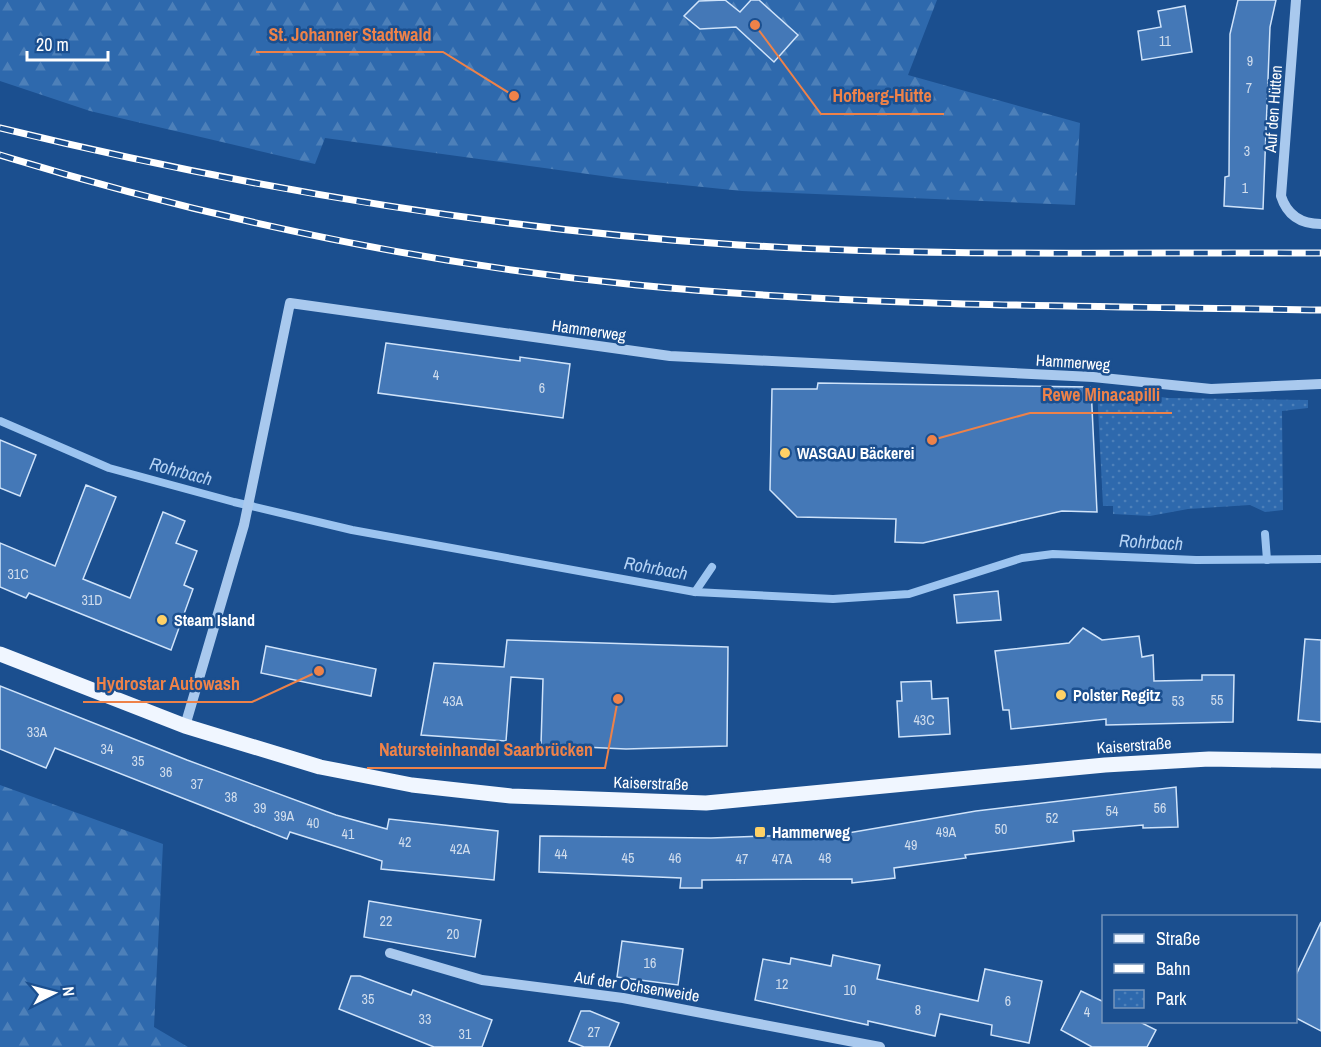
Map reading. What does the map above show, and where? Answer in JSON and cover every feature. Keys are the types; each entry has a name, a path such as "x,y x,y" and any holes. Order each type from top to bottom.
{"main road":[{"name":"Kaiserstraße","path":"0,654 185,726 320,766 412,785 512,796 706,803 1105,765 1209,759 1321,761"}],"street":[{"name":"Auf den Hütten","path":"1296,0 1281,195 1285,207 1294,216 1310,224 1321,224"},
{"name":"Hammerweg","path":"185,726 244,525 290,303 670,356 1093,377 1211,389 1321,384"},
{"name":"Auf der Ochsenweide","path":"390,953 482,980 624,998 880,1047"}],"green space":[{"path":"0,0 937,0 908,75 1080,123 1075,205 742,191 624,179 325,138 315,164 90,111 0,81"},
{"path":"1097,388 1168,398 1308,400 1308,408 1282,411 1283,510 1265,512 1250,505 1188,509 1150,516 1113,514 1113,506 1103,506"},
{"path":"0,785 163,844 154,1027 188,1047 0,1047"}],"building":[{"path":"725,0 740,12 751,0 759,0 798,35 774,62 736,27 700,29 684,16 699,1"},
{"path":"1238,0 1276,0 1270,27 1263,209 1224,206 1225,177 1229,176 1230,34"},
{"path":"1185,6 1192,52 1142,60 1138,31 1161,27 1158,11"},
{"path":"386,343 520,361 520,357 570,364 563,418 378,393"},
{"path":"818,383 1091,387 1097,512 1062,511 923,543 895,542 896,519 797,517 770,490 772,389 817,389"},
{"path":"0,440 36,455 20,496 0,488"},
{"path":"86,485 116,497 83,579 130,598 163,512 185,521 176,543 197,551 184,585 193,589 171,650 29,593 26,598 0,587 0,543 55,566"},
{"path":"998,591 1001,620 957,623 954,595"},
{"path":"1083,628 1102,640 1139,636 1142,657 1153,655 1154,681 1202,680 1202,675 1234,675 1233,722 1106,725 1106,719 1011,729 1009,710 1003,710 995,651 1069,643"},
{"path":"1305,639 1321,640 1321,722 1298,720"},
{"path":"507,640 728,647 727,746 626,749 541,745 543,679 511,677 506,741 421,735 434,663 504,667"},
{"path":"266,646 376,669 371,696 261,673"},
{"path":"931,681 932,699 948,698 950,734 899,737 897,701 902,701 901,682"},
{"path":"0,686 187,760 336,815 387,829 389,819 498,831 494,880 381,869 382,861 290,832 287,839 55,748 46,768 0,749"},
{"path":"1176,787 1178,827 1143,828 1143,825 1073,831 1074,841 965,855 966,858 894,868 895,878 852,883 852,879 702,880 702,888 680,888 681,878 539,872 540,836 711,838 848,833 976,811"},
{"path":"369,901 481,920 475,957 364,937"},
{"path":"1321,922 1321,1031 1297,1019 1297,973"},
{"path":"622,941 683,949 678,985 617,977"},
{"path":"833,955 880,965 877,979 978,1001 985,969 1042,981 1029,1043 991,1035 992,1025 940,1014 935,1036 868,1021 868,1025 755,1000 763,959 790,964 791,958 831,966"},
{"path":"351,976 360,976 411,995 413,990 492,1020 482,1047 434,1047 339,1009"},
{"path":"1081,991 1102,1001 1102,1023 1142,1023 1156,1030 1147,1047 1092,1047 1061,1030"},
{"path":"581,1011 590,1011 619,1023 609,1047 584,1047 569,1041"}],"waterway":[{"name":"Rohrbach","path":"0,421 109,468 234,502 352,530 695,592 833,599 909,594 1022,558 1053,554 1196,560 1321,559"},
{"path":"1265,534 1267,560"},
{"path":"695,592 712,567"}],"railway":[{"path":"0,128 183,169 367,203 459,217 645,238 812,249 884,251 1321,253"},
{"path":"0,155 157,199 316,236 476,265 556,276 722,292 893,302 1321,310"}],"place":[{"name":"Hofberg-Hütte","path":"755,25"},
{"name":"St. Johanner Stadtwald","path":"514,96"},
{"name":"Rewe Minacapilli","path":"932,440"},
{"name":"WASGAU Bäckerei","path":"785,453"},
{"name":"Steam Island","path":"162,620"},
{"name":"Hydrostar Autowash","path":"319,671"},
{"name":"Polster Regitz","path":"1061,695"},
{"name":"Natursteinhandel Saarbrücken","path":"618,699"},
{"name":"Hammerweg","path":"760,832"}]}
